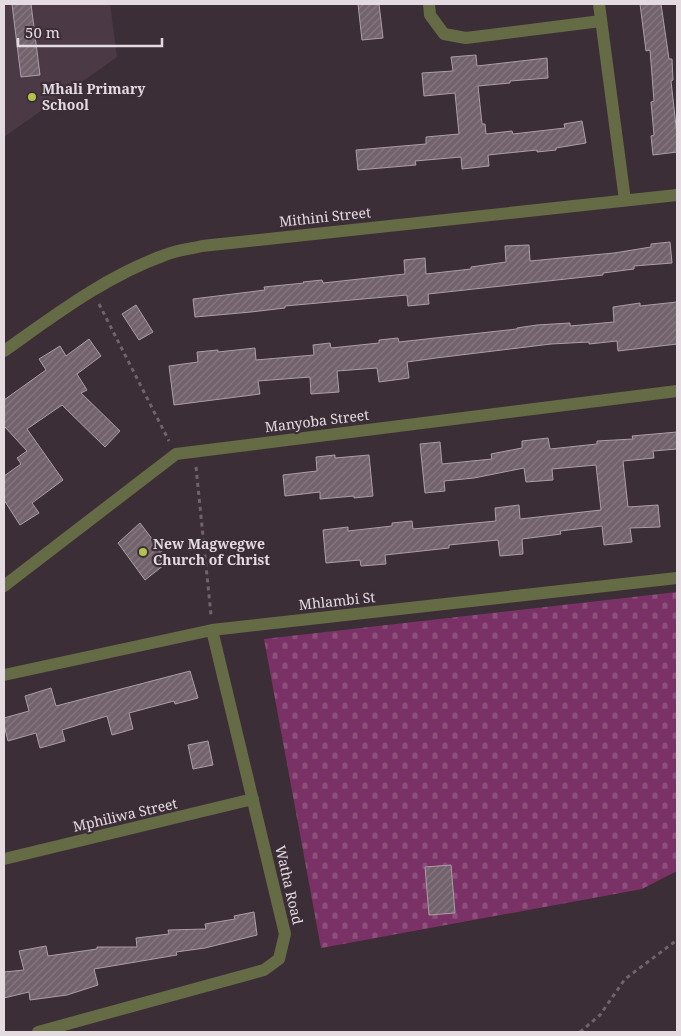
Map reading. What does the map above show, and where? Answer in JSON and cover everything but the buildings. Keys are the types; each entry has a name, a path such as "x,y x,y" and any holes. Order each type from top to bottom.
{"street":[{"path":"429,4 430,15 444,34 466,38 601,21"},
{"path":"599,4 625,200"},
{"name":"Mithini Street","path":"4,351 92,290 166,254 202,246 677,195"},
{"name":"Manyoba Street","path":"4,586 176,454 677,391"},
{"name":"Mhlambi St","path":"4,675 212,630 677,578"},
{"name":"Watha Road","path":"38,1032 264,970 279,959 285,934 212,630"},
{"name":"Mphiliwa Street","path":"4,859 253,799"}],"path":[{"path":"92,290 176,454"},
{"path":"195,451 212,630"},
{"path":"580,1032 600,1015 624,979 677,940"}],"shaded area":[{"name":"Mhali Primary School","path":"4,4 110,4 117,57 4,137"}],"green space":[{"path":"677,592 677,871 642,889 321,948 264,639"}],"place":[{"name":"Mhali Primary School","path":"32,97"},
{"name":"New Magwegwe Church of Christ","path":"143,552"}]}
